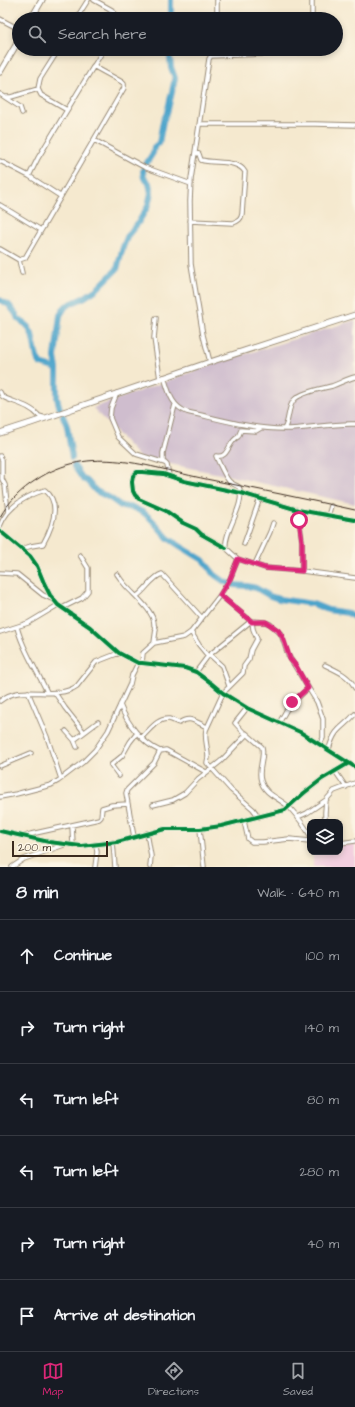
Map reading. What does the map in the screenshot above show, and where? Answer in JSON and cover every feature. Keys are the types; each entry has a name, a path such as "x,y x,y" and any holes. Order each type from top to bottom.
{"main road":[{"path":"35,12 42,0"},
{"path":"0,72 12,52"},
{"path":"0,433 355,315"}],"street":[{"path":"80,12 88,0"},
{"path":"94,0 113,12"},
{"path":"217,0 217,12"},
{"path":"312,0 312,12"},
{"path":"0,19 12,26"},
{"path":"55,56 40,79 38,89 41,95 67,110"},
{"path":"29,176 31,170 99,56"},
{"path":"210,362 203,335 191,264 190,221 191,184 195,152 209,59 211,56"},
{"path":"19,260 24,258 41,230 124,86 122,82 93,66"},
{"path":"6,97 11,97 38,89"},
{"path":"0,94 20,107 22,113"},
{"path":"200,124 315,124 355,126"},
{"path":"94,140 144,167 191,184"},
{"path":"190,221 233,223 238,222 242,214 245,172 243,168 239,165 201,160 199,154 195,152"},
{"path":"0,161 29,176 60,196"},
{"path":"0,205 41,230"},
{"path":"0,249 19,260 22,273"},
{"path":"156,318 154,338 162,378 175,405 179,409 262,428 284,429 355,424"},
{"path":"284,429 287,424 291,405 295,399 302,395 355,377"},
{"path":"0,392 1,396 27,407 36,412 39,416 46,418"},
{"path":"117,393 111,408 110,418 118,437 136,454 163,461 167,465 169,476"},
{"path":"163,461 163,453 175,405"},
{"path":"226,548 226,540 237,511 241,493 239,487 228,481 216,456 221,457 224,455 234,439 238,437 241,430 256,431 262,428"},
{"path":"0,456 2,460 2,479 5,485 8,512"},
{"path":"355,520 298,510 260,498 191,483 169,476 142,472 135,474 133,478 132,484 135,495 196,529 201,534 226,548 238,559 265,568 355,578"},
{"path":"0,526 8,512 22,500 45,490 50,495 53,501 55,517 44,543 22,549"},
{"path":"244,544 260,498"},
{"path":"328,516 331,506"},
{"path":"298,510 302,541 302,571"},
{"path":"255,564 273,524"},
{"path":"0,531 30,556 37,566 44,583 58,605 90,627 119,653 140,663 185,668 196,672 223,693 246,708 295,729 355,766"},
{"path":"62,608 82,598 88,591 88,568 80,555"},
{"path":"0,797 51,785 84,762 95,750 108,731 130,684 132,675 140,663 143,653 154,643 184,637 191,632 220,595 230,579 238,559"},
{"path":"0,573 17,574 43,595 54,600"},
{"path":"117,574 127,588 137,596 153,619 156,628 154,643"},
{"path":"137,596 160,574 162,574 202,618"},
{"path":"220,595 252,621 266,622 281,634 288,654 317,702 323,719 323,738 320,744"},
{"path":"0,632 17,627 44,614 58,605"},
{"path":"196,672 209,655 252,621"},
{"path":"252,621 257,641 249,659 244,666 243,673 223,693 207,727 205,735 207,745 206,752 208,757 206,762 231,790 253,809 259,817"},
{"path":"17,627 28,656 39,674 47,692"},
{"path":"191,632 203,651 222,666 229,686"},
{"path":"0,701 10,695 28,692 55,693 76,687 96,662 119,653"},
{"path":"325,665 346,676 351,680 355,688"},
{"path":"279,723 290,706 308,688"},
{"path":"28,692 47,737 61,779"},
{"path":"55,693 84,732"},
{"path":"120,705 137,733 142,737 160,751 166,750 206,772"},
{"path":"246,708 235,724 262,747 263,752 259,774 262,786 289,807 307,830"},
{"path":"329,749 333,737 337,731 355,714"},
{"path":"142,737 156,724 164,720 171,720 179,723 188,718 207,727"},
{"path":"74,740 98,722"},
{"path":"66,731 78,747"},
{"path":"119,776 111,765 122,756 137,733"},
{"path":"152,805 158,805 179,797 230,752 246,733"},
{"path":"134,837 126,793 127,790 154,763 160,751"},
{"path":"0,766 31,753"},
{"path":"0,831 65,844 96,845 165,830 200,829 220,826 279,812 289,807 304,793 349,763"},
{"path":"335,771 346,787"},
{"path":"298,817 326,800 334,791 355,784"},
{"path":"325,819 326,800"},
{"path":"24,836 99,819 101,817 101,809 104,807 128,804"},
{"path":"244,821 248,839 252,842 289,839 307,841"},
{"path":"72,825 73,845"},
{"path":"200,829 204,867"},
{"path":"147,833 151,856 150,867"},
{"path":"113,842 115,867"},
{"path":"343,843 355,842"},
{"path":"12,867 24,859 65,844"},
{"path":"95,867 97,852 96,845"}],"shaded area":[{"path":"355,320 355,504 230,476 140,458 93,408 214,364"},
{"path":"355,844 355,867 313,867 313,855 343,855 343,845"}],"waterway":[{"path":"171,0 171,12"},
{"path":"60,409 57,398 57,369 55,357 60,315 66,306 85,297 97,289 117,269 128,235 138,223 148,206 151,193 149,183 144,178 143,172 144,167 153,153 154,147 159,143 163,121 167,113 175,78 171,67 170,56"},
{"path":"0,300 9,305 18,319 27,325 32,334 37,358 41,364 57,369"},
{"path":"63,416 67,426 72,458"},
{"path":"74,466 83,479 87,481 96,491 110,498 121,506 134,508 144,513 168,538 203,560 215,575 225,582 234,585 256,588 279,599 313,604 328,610 348,613 355,618"}],"railway":[{"path":"0,517 16,496 36,480 57,469 77,463 98,460 141,464 355,510"}],"cycle path":[{"path":"226,548 201,534 196,529 183,523 166,511 139,499 133,491 133,476 137,472 163,474 184,481 241,493 298,510 355,520"},
{"path":"0,531 30,556 37,566 50,595 58,605 90,627 119,653 138,663 185,668 196,672 223,693 247,708 300,732 355,767"},
{"path":"0,831 49,842 81,846 117,842 165,829 200,829 221,826 285,810 322,779 349,763"}],"route":[{"path":"292,702 308,688 296,666 290,659 281,634 278,630 266,622 251,621 220,595 230,579 238,559 265,568 302,571 302,541 299,520"}]}
